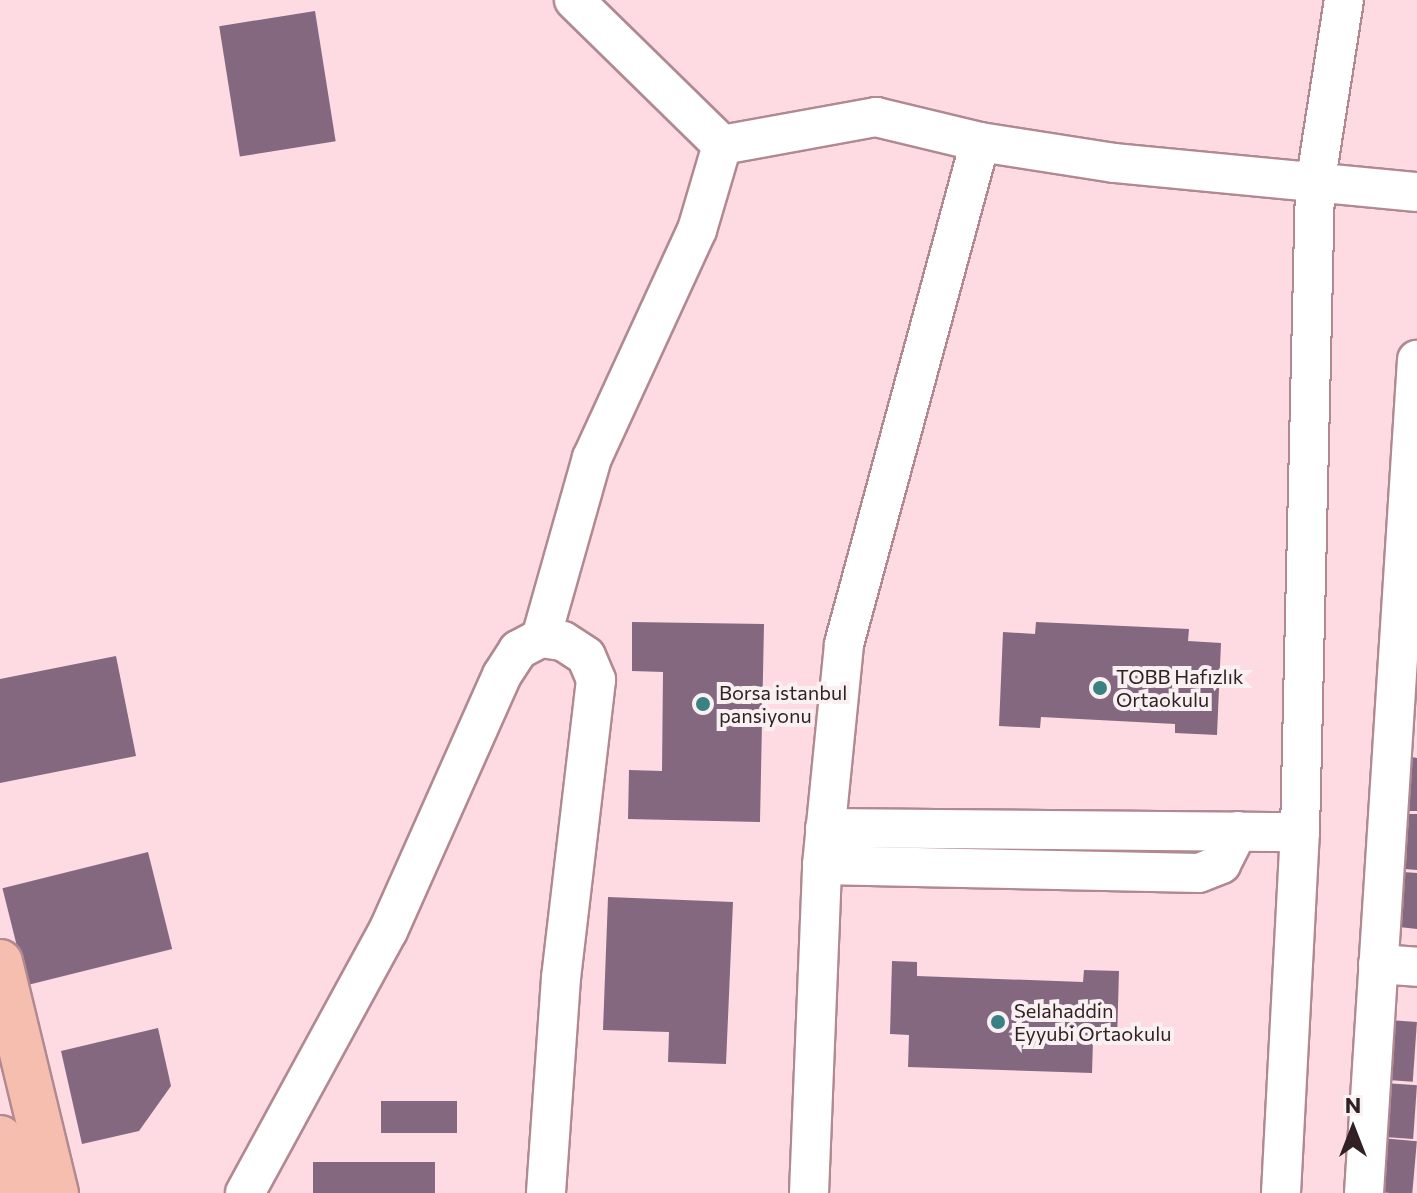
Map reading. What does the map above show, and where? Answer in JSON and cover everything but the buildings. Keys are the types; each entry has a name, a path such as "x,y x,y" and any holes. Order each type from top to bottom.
{"main road":[{"path":"0,962 56,1193"},
{"path":"0,1138 14,1193"}],"street":[{"path":"574,0 722,145"},
{"path":"1281,1193 1300,832 1315,185 1344,0"},
{"path":"722,145 876,117 980,142 1315,185 1417,192"},
{"path":"809,1193 823,846 844,644 980,142"},
{"path":"541,638 592,458 697,230 722,145"},
{"path":"1364,1193 1417,360"},
{"path":"245,1193 388,931 502,675 518,650 541,638 563,641 586,656 596,680 561,978 546,1193"},
{"path":"823,846 1199,873 1221,864 1238,831 1300,832"},
{"path":"1378,964 1417,967"}],"place":[{"name":"TOBB Hafızlık Ortaokulu","path":"1100,688"},
{"name":"Borsa istanbul pansiyonu","path":"703,704"},
{"name":"Selahaddin Eyyubi Ortaokulu","path":"998,1022"}]}
